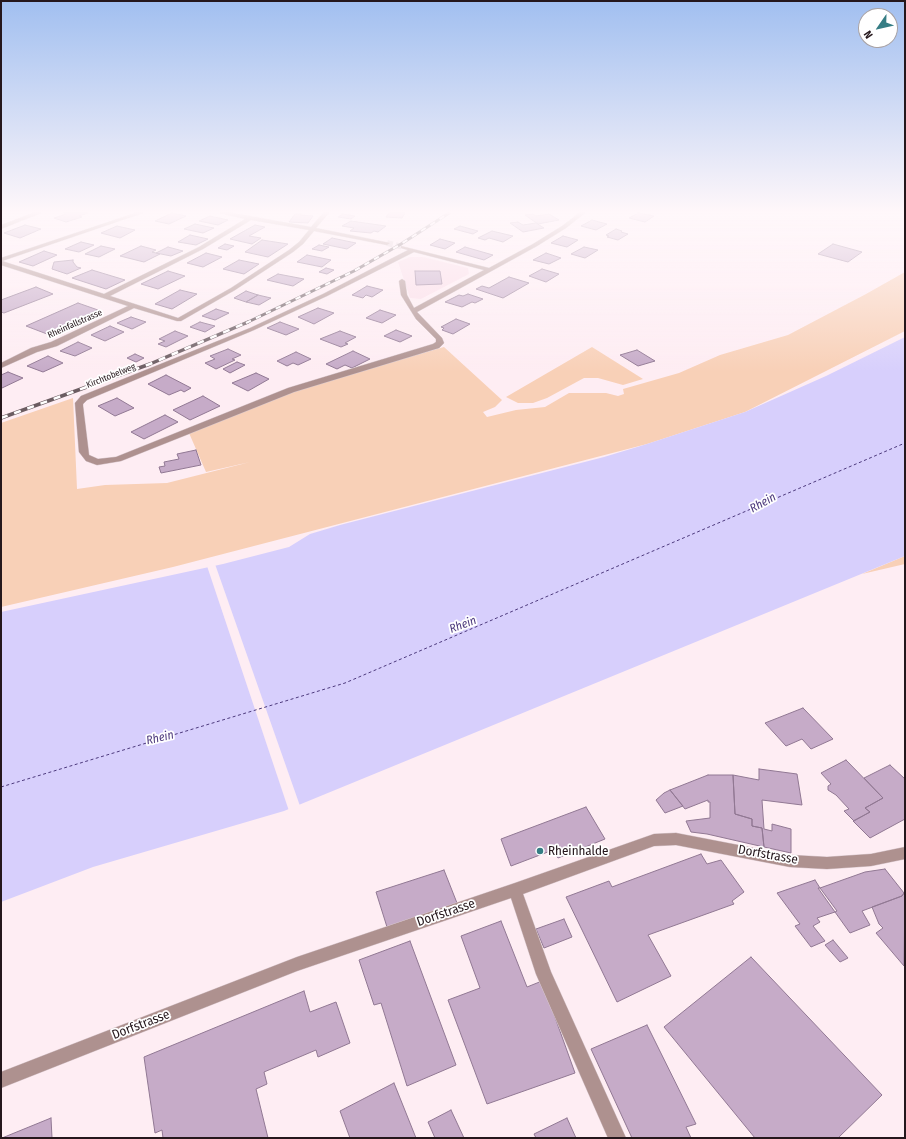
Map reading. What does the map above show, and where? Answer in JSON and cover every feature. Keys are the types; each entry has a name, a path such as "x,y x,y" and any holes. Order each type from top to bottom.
{"street":[{"path":"8,266 179,320 270,266"},
{"path":"104,296 164,266"},
{"name":"Kirchtobelweg","path":"381,266 252,330 84,398 79,403 83,452 89,459 97,462 118,459 291,390 431,349 440,343 438,338 413,311"},
{"path":"476,266 491,270"},
{"path":"402,281 404,295 413,311 498,266"},
{"name":"Rheinfallstrasse","path":"1,366 34,350 54,344 133,306"},
{"name":"Dorfstrasse","path":"1,1080 297,964 515,890 654,840 676,839 790,861 826,863 871,860 905,853"},
{"path":"515,890 544,974 617,1138"}],"shaded area":[{"path":"399,266 460,266 468,268 469,274 421,299 410,298"},
{"path":"905,272 905,331 745,412 647,444 173,567 1,607 1,423 73,398 77,489 105,485 167,483 250,462 206,472 189,433 292,392 327,380 444,347 502,400 495,407 483,412 487,417 516,410 545,407 569,393 606,393 618,396 624,394 623,389 679,373 720,355 788,335"},
{"path":"592,347 643,379 623,385 598,378 584,378 547,398 533,403 518,403 506,397"},
{"path":"905,556 905,564 862,574"}],"water":[{"name":"Rhein","path":"905,337 905,556 284,811 93,867 1,902 1,612 223,564 289,547 310,534 340,525 604,457 647,444 745,412 826,376"}],"pier":[{"path":"215,564 300,806 289,811 207,566"}],"building":[{"path":"53,266 76,266 81,268 67,274 52,269"},
{"path":"228,266 256,266 244,274 223,269"},
{"path":"326,268 334,270 327,274 319,272"},
{"path":"542,269 559,274 546,282 529,276"},
{"path":"92,270 125,280 106,289 72,278"},
{"path":"168,271 185,276 158,289 141,284"},
{"path":"415,271 440,271 442,284 416,285"},
{"path":"278,274 304,279 293,286 267,280"},
{"path":"509,277 529,283 503,298 476,289 482,286 489,288"},
{"path":"367,286 383,290 372,297 366,295 363,298 352,295"},
{"path":"36,287 53,294 4,313 1,312 1,300"},
{"path":"180,290 197,294 172,309 155,304"},
{"path":"246,291 258,295 246,302 234,298"},
{"path":"468,294 483,299 462,307 445,302 459,295 463,296"},
{"path":"258,295 271,298 259,305 246,302"},
{"path":"78,303 98,310 47,334 26,326"},
{"path":"318,308 334,313 314,324 298,317"},
{"path":"216,309 229,313 215,320 202,316"},
{"path":"380,310 396,315 382,323 366,318"},
{"path":"131,317 146,322 132,329 117,323"},
{"path":"456,319 470,324 453,334 442,330 444,328 441,327"},
{"path":"200,322 215,326 205,332 190,327"},
{"path":"280,322 299,329 286,335 267,328"},
{"path":"110,326 124,332 105,341 91,335"},
{"path":"396,330 412,336 400,342 384,336"},
{"path":"175,331 188,336 166,347 158,344 165,341 159,339"},
{"path":"340,331 356,337 345,343 348,344 341,347 320,339"},
{"path":"78,342 92,348 75,356 60,351"},
{"path":"228,349 241,355 232,359 235,360 216,369 205,363 215,359 210,356"},
{"path":"637,350 655,361 638,366 620,355"},
{"path":"353,351 370,359 352,368 345,365 337,369 326,364"},
{"path":"296,352 311,359 298,365 293,363 287,366 277,361"},
{"path":"135,354 144,358 136,362 127,358"},
{"path":"48,356 63,363 43,372 27,366"},
{"path":"237,362 245,365 230,373 223,369"},
{"path":"8,372 23,378 1,388 1,375"},
{"path":"256,373 269,379 248,391 232,383"},
{"path":"166,375 191,388 184,392 181,390 169,395 148,384"},
{"path":"203,396 220,406 190,420 173,410"},
{"path":"117,398 134,408 115,416 98,406"},
{"path":"165,415 178,422 144,439 131,432"},
{"path":"196,450 201,465 161,473 159,467 165,466 164,462 179,459 177,454"},
{"path":"803,708 833,739 811,749 802,739 786,746 765,723"},
{"path":"846,760 883,798 865,808 870,812 854,821 844,811 849,809 836,795 828,790 828,786 831,784 821,773"},
{"path":"890,765 905,779 905,819 870,838 853,821 870,812 865,808 883,798 864,778"},
{"path":"759,769 797,774 802,805 762,800 764,829 772,831 772,824 791,829 791,853 764,847 762,828 752,826 752,819 735,814 733,775 759,780"},
{"path":"708,775 733,775 735,814 752,819 752,826 762,828 764,847 707,834 691,832 686,821 710,818 710,802 708,802 708,800 685,809 670,790"},
{"path":"670,790 683,806 665,813 656,800"},
{"path":"586,807 605,839 558,858 553,850 511,866 501,839"},
{"path":"701,854 707,864 721,860 744,892 732,901 734,904 648,935 671,976 617,1002 566,897 609,881 612,887"},
{"path":"885,869 904,893 902,896 862,911 870,925 850,933 835,912 837,911 820,888 865,872"},
{"path":"444,870 457,903 387,927 376,892"},
{"path":"815,880 820,888 818,888 835,912 817,918 820,922 813,926 825,941 811,947 795,926 800,924 777,893"},
{"path":"904,893 904,966 876,933 883,928 879,924 872,907 902,896"},
{"path":"564,919 572,937 544,948 536,929"},
{"path":"501,921 527,987 542,981 575,1073 487,1104 448,1000 480,988 461,936"},
{"path":"833,940 848,958 840,962 825,945"},
{"path":"410,941 456,1065 407,1086 381,1003 374,1005 359,960"},
{"path":"751,957 882,1095 838,1138 755,1138 664,1027"},
{"path":"304,991 310,1012 336,1002 350,1043 318,1057 316,1050 264,1072 267,1084 256,1089 268,1138 163,1138 162,1130 155,1133 144,1057"},
{"path":"647,1025 696,1124 686,1127 691,1138 632,1138 591,1049"},
{"path":"394,1083 416,1138 350,1138 340,1111"},
{"path":"451,1110 464,1138 435,1138 428,1122"},
{"path":"51,1118 52,1138 2,1138"},
{"path":"567,1118 576,1138 536,1138 534,1134"}],"ferry route":[{"path":"1,787 345,683 905,443"}],"railway":[{"path":"246,323 362,266"},
{"path":"1,418 150,364 248,322"}],"place":[{"name":"Rheinhalde","path":"540,851"}]}
